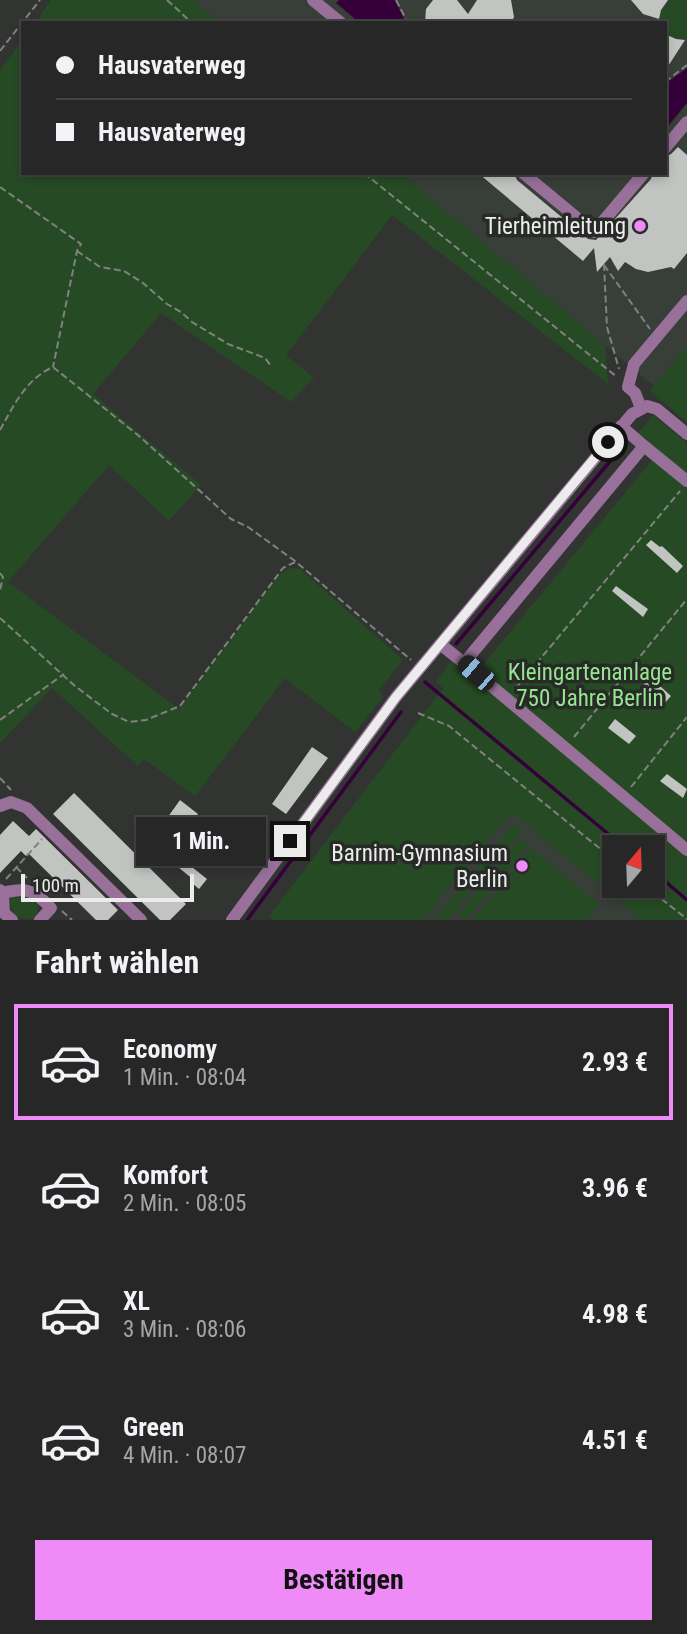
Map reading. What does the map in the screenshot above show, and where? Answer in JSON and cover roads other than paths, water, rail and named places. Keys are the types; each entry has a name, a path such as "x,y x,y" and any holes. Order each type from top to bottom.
{"street":[{"path":"313,0 330,5 340,21"},
{"path":"667,146 687,122"},
{"path":"525,175 594,232 642,175"},
{"path":"641,408 635,393 628,387 634,364 687,301"},
{"path":"232,920 396,697 632,414 648,406 657,409 687,434"},
{"path":"621,426 687,481"},
{"path":"464,663 644,446"},
{"path":"440,644 687,850"},
{"path":"0,806 11,802 27,808 141,920"},
{"path":"5,917 1,889 20,888 40,897 51,908 40,920"}],"waterway":[{"path":"456,644 622,447"},
{"path":"425,682 610,835"},
{"path":"247,920 401,712"},
{"path":"665,881 687,900"}],"place":[{"name":"Tierheimleitung","path":"640,226"},
{"name":"Barnim-Gymnasium Berlin","path":"522,866"}],"park label":[{"name":"Kleingartenanlage 750 Jahre Berlin","path":"590,685"}]}
